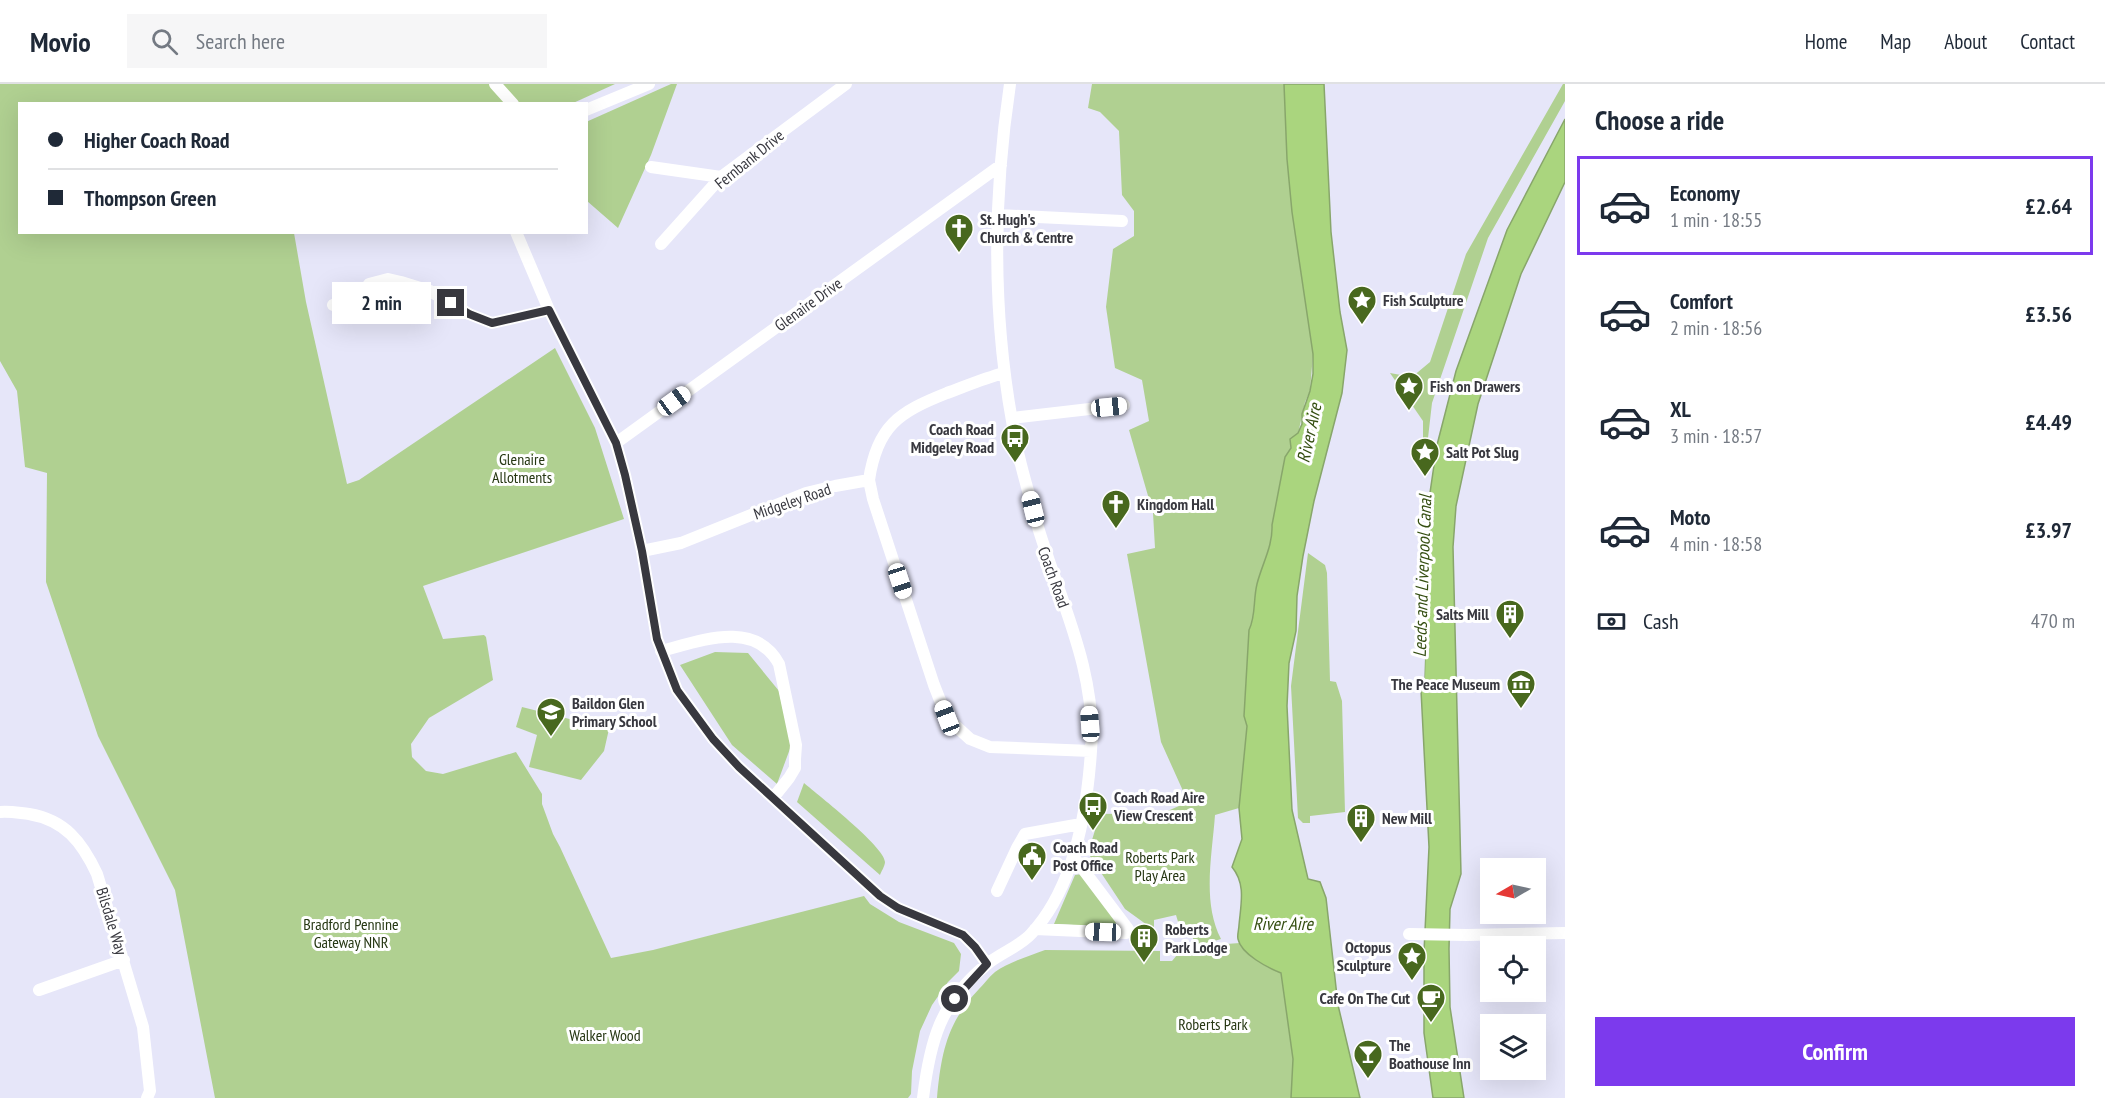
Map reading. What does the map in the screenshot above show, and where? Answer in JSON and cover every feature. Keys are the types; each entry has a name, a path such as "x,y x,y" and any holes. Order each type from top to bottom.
{"street":[{"path":"495,84 511,102"},
{"path":"588,109 649,84"},
{"name":"Fernbank Drive","path":"662,244 721,177 846,84"},
{"name":"Coach Road","path":"923,1098 935,1034 944,1012 987,964 1029,937 1054,904 1073,856 1086,807 1091,751 1088,688 1073,629 1044,550 1017,447 1004,373 998,317 998,215 1010,84"},
{"name":"Glenaire Drive","path":"616,443 1001,165"},
{"path":"651,167 721,177"},
{"path":"998,215 1122,221"},
{"path":"517,234 549,310 616,443 642,551 653,621 661,651 677,690 693,713 739,767 880,896 898,908 963,935 987,964"},
{"path":"333,305 362,296 369,284 387,279 430,291 469,314 492,323 549,310"},
{"path":"1004,373 918,405 904,413 886,430 872,460 869,480 873,500 947,718 970,739 990,747 1091,751"},
{"path":"1012,418 1124,405"},
{"name":"Midgeley Road","path":"642,551 681,543 806,493 869,480"},
{"path":"661,651 712,637 740,636 762,644 773,654 778,664 796,745 795,768 773,798"},
{"name":"Bilsdale Way","path":"0,812 9,811 45,817 70,832 88,855 97,874 143,1027 149,1095"},
{"path":"997,891 1025,834 1081,824"},
{"path":"1035,929 1126,933 1128,929 1073,856"},
{"path":"1411,934 1565,933"},
{"path":"39,990 124,960"}],"green space":[{"name":"Bradford Pennine Gateway NNR","path":"0,84 615,84 575,102 18,102 18,234 294,234 306,302 347,484 359,480 555,348 595,428 624,519 423,586 443,639 484,635 486,637 493,680 429,718 411,744 412,757 426,771 443,774 516,752 542,794 542,804 553,834 611,958 653,950 864,896 870,904 899,922 954,943 961,954 959,971 932,1005 920,1031 912,1071 911,1094 908,1098 215,1098 175,890 98,736 46,582 47,473 25,467 17,391 0,361"},
{"path":"671,84 677,84 651,155 618,228 588,202 588,121"},
{"path":"1092,84 1284,84 1287,159 1313,354 1310,391 1305,402 1298,434 1290,439 1291,448 1285,457 1271,540 1259,577 1253,619 1249,630 1244,716 1247,726 1239,808 1215,815 1210,894 1215,925 1221,939 1198,946 1240,943 1258,961 1281,973 1293,1059 1291,1098 937,1098 944,1053 953,1026 968,1001 1001,968 1045,950 1160,951 1160,961 1172,961 1182,949 1193,946 1193,929 1179,925 1176,915 1154,920 1154,930 1125,909 1088,853 1100,814 1163,813 1188,802 1161,742 1127,554 1155,548 1153,513 1129,430 1149,421 1142,380 1115,368 1106,307 1113,249 1134,236 1134,211 1122,195 1119,131 1100,112 1088,108"},
{"path":"1565,84 1565,101 1488,238 1432,403 1428,438 1423,441 1423,421 1390,373 1412,377 1430,362 1466,254"},
{"path":"1308,553 1325,565 1327,573 1330,681 1336,682 1342,701 1345,812 1310,816 1310,823 1303,823 1298,818 1291,686"},
{"path":"715,652 748,653 779,691 791,746 777,784 732,745 680,665"},
{"path":"522,707 609,729 604,751 581,780 529,767 537,735 516,727"},
{"path":"804,783 850,821 874,845 885,862 880,875 797,802"},
{"path":"1082,874 1118,920 1113,927 1054,924 1075,875"}],"water":[{"name":"River Aire","path":"1284,84 1324,84 1331,232 1340,312 1347,350 1342,393 1314,501 1297,596 1296,631 1289,663 1287,706 1292,810 1308,879 1320,882 1326,898 1338,1005 1360,1098 1291,1098 1293,1059 1281,973 1256,960 1240,945 1238,936 1241,887 1232,867 1242,839 1239,808 1247,726 1244,716 1249,630 1253,619 1257,584 1271,540 1285,457 1291,448 1290,439 1298,433 1302,424 1302,414 1313,374 1313,354 1292,212"},
{"path":"1565,119 1565,182 1521,274 1478,404 1456,506 1453,547 1461,874 1450,909 1449,949 1450,1007 1464,1098 1433,1098 1424,1033 1424,952 1429,847 1421,690 1424,688 1429,524 1426,520 1437,445 1456,371 1507,230"}],"pier":[{"path":"1426,520 1429,523 1424,689 1421,690"}],"place":[{"name":"St. Hugh's Church & Centre","path":"959,254"},
{"name":"Fish Sculpture","path":"1362,326"},
{"name":"Fish on Drawers","path":"1409,412"},
{"name":"Coach Road Midgeley Road","path":"1015,464"},
{"name":"Salt Pot Slug","path":"1425,478"},
{"name":"Kingdom Hall","path":"1116,530"},
{"name":"Salts Mill","path":"1510,640"},
{"name":"The Peace Museum","path":"1521,710"},
{"name":"Baildon Glen Primary School","path":"551,738"},
{"name":"Coach Road Aire View Crescent","path":"1093,832"},
{"name":"New Mill","path":"1361,844"},
{"name":"Coach Road Post Office","path":"1032,882"},
{"name":"Roberts Park Lodge","path":"1144,964"},
{"name":"Octopus Sculpture","path":"1412,982"},
{"name":"Cafe On The Cut","path":"1431,1024"},
{"name":"The Boathouse Inn","path":"1368,1080"}],"route":[{"path":"451,303 469,314 492,323 549,310 616,443 642,551 657,639 677,690 713,739 739,767 880,896 898,908 963,935 975,947 987,964 955,999"}],"park label":[{"name":"Glenaire Allotments","path":"522,468"},
{"name":"Roberts Park Play Area","path":"1160,866"},
{"name":"Roberts Park","path":"1213,1024"},
{"name":"Walker Wood","path":"605,1035"}],"water label":[{"name":"Leeds and Liverpool Canal","path":"1422,576"}]}
